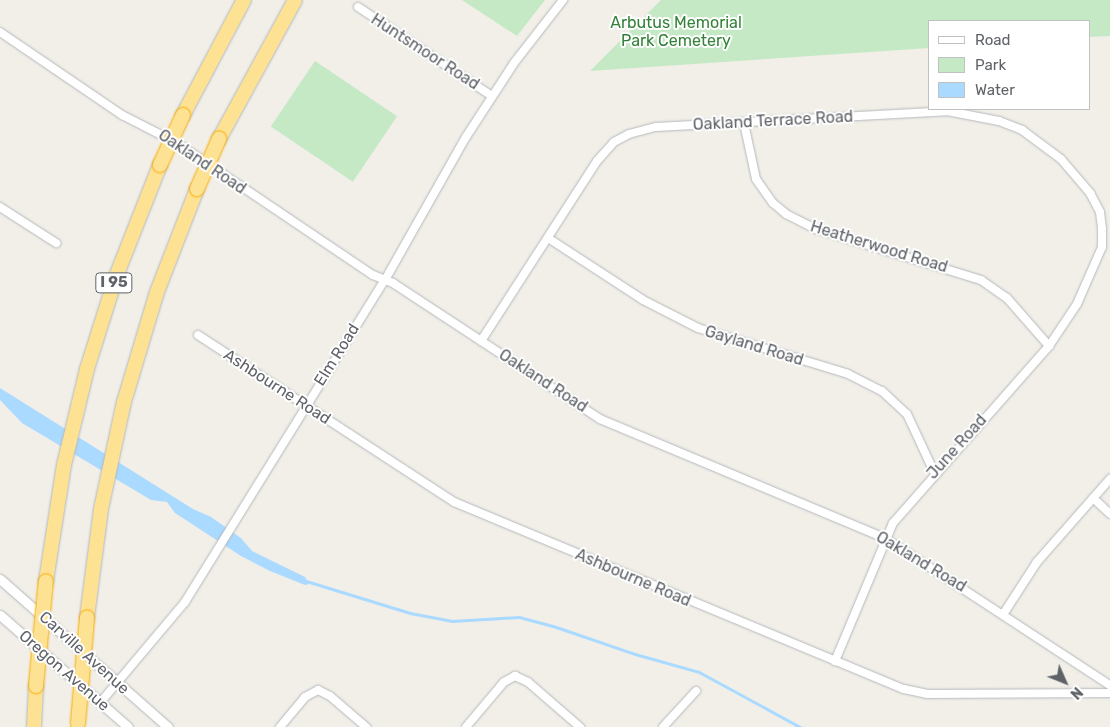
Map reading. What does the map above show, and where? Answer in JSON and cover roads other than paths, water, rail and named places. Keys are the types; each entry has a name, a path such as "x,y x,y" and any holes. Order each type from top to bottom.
{"highway":[{"name":"I 95","path":"34,727 46,581 59,494 78,404 116,274 160,165 183,115 244,0"},
{"name":"I 95","path":"77,725 86,617 101,509 117,428 147,322 197,189 219,139 295,0"}],"street":[{"name":"Elm Road","path":"100,703 174,617 384,280 492,96 535,33 563,0"},
{"name":"Huntsmoor Road","path":"358,7 492,96"},
{"name":"Oakland Road","path":"0,32 122,115 178,143 260,200 600,418 885,538 1004,613 1110,685"},
{"name":"Oakland Terrace Road","path":"481,340 596,161 621,138 656,127 947,111 999,121 1044,144 1077,176 1100,212 1106,249"},
{"name":"Heatherwood Road","path":"744,122 756,179 773,203 786,214 816,229 981,280 1007,298 1049,346"},
{"path":"0,207 56,244"},
{"name":"Gayland Road","path":"548,238 643,300 698,328 848,374 882,391 907,414 934,472"},
{"name":"June Road","path":"835,661 885,538 902,510 934,472 1049,346 1070,318 1106,249"},
{"name":"Ashbourne Road","path":"198,335 305,406 464,507 915,693 1110,693"},
{"path":"1004,613 1037,562 1110,479"},
{"path":"1093,498 1110,514"},
{"name":"Carville Avenue","path":"0,579 168,727"},
{"name":"Oregon Avenue","path":"0,615 128,727"},
{"path":"466,727 504,682 515,676 528,682 580,727"},
{"path":"280,727 305,697 318,690 330,696 366,727"},
{"path":"663,727 696,691"}],"water":[{"path":"0,388 193,509 211,517 241,538 252,551 305,577 309,584 305,585 270,571 241,556 175,513 167,502 151,500 22,423 0,400"}],"waterway":[{"path":"306,581 410,613 452,621 519,617 553,626 635,654 699,672 800,727"}],"park label":[{"name":"Arbutus Memorial Park Cemetery","path":"676,32"}]}
